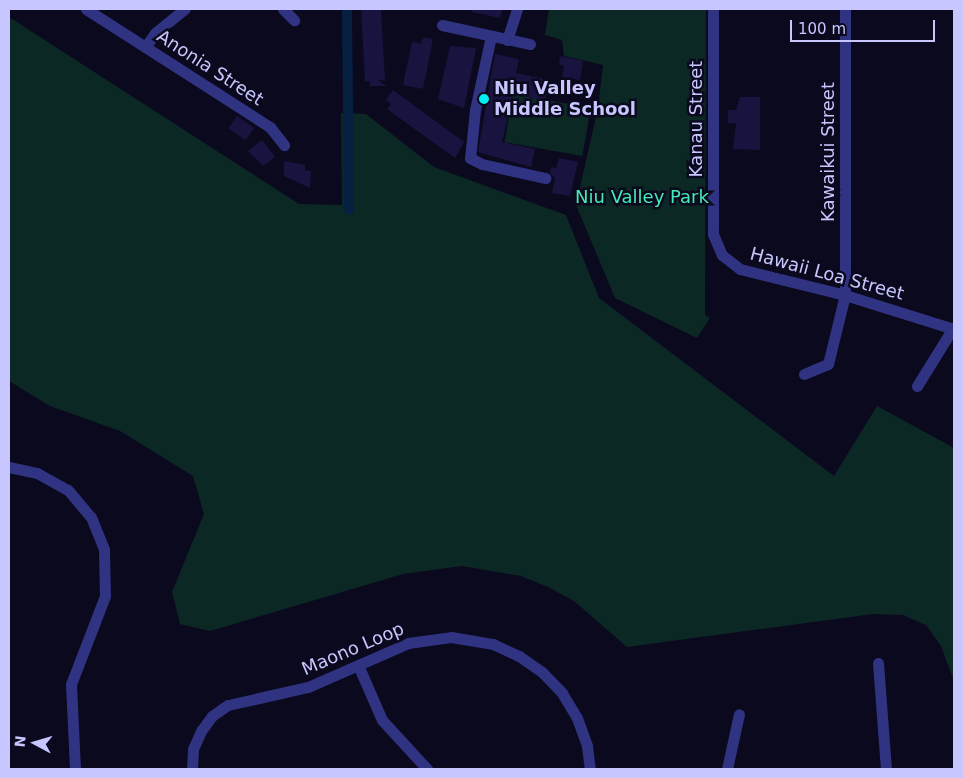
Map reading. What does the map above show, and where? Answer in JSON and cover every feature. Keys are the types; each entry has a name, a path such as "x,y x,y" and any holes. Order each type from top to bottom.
{"street":[{"name":"Anonia Street","path":"86,9 270,127 284,146"},
{"path":"145,47 155,33 184,9"},
{"path":"283,9 294,20"},
{"path":"507,40 518,9"},
{"name":"Kanau Street","path":"713,9 713,228"},
{"name":"Kawaikui Street","path":"804,374 828,364 834,351 845,295 845,9"},
{"path":"442,25 530,44"},
{"path":"491,36 476,110 470,158 482,164 545,178"},
{"name":"Hawaii Loa Street","path":"713,228 717,248 732,265 845,295 954,329"},
{"path":"918,386 954,329"},
{"path":"9,466 37,472 68,490 91,517 104,550 105,596 71,684 75,769"},
{"name":"Maono Loop","path":"192,769 193,749 201,732 212,716 228,705 308,688 408,643 436,638 472,639 506,649 531,664 562,694 582,732 590,769"},
{"path":"878,663 886,769"},
{"path":"358,665 382,720 427,769"},
{"path":"727,769 738,714"}],"green space":[{"name":"Niu Valley Park","path":"549,9 706,9 705,315 710,318 697,338 615,298 576,205 598,108 603,65 564,56 562,40 545,35"},
{"path":"9,17 299,204 342,205 341,113 366,114 434,167 566,215 599,298 834,476 877,406 954,448 954,681 941,646 926,625 903,615 873,614 627,647 574,601 548,587 521,576 462,566 403,574 210,631 180,624 172,592 204,514 193,476 120,431 50,406 9,381"},
{"path":"513,94 591,108 582,156 504,142"}],"building":[{"path":"361,9 381,9 385,81 377,79 386,86 370,86 370,81 365,82"},
{"path":"472,9 502,9 500,18 472,12"},
{"path":"423,37 433,39 423,89 403,85 412,42 421,44"},
{"path":"450,46 476,48 464,108 438,99"},
{"path":"495,54 519,59 516,73 550,80 545,101 513,94 502,142 535,149 531,167 478,152"},
{"path":"560,56 583,61 580,80 562,77 564,66 559,65"},
{"path":"393,90 464,142 455,158 387,109 391,104 386,100"},
{"path":"740,97 760,97 760,150 733,149 736,123 728,123 728,110 736,110"},
{"path":"237,116 254,128 246,140 228,128"},
{"path":"262,140 275,157 263,166 248,151"},
{"path":"559,158 578,162 570,196 552,193 555,178 550,173 551,167 556,168"},
{"path":"284,161 305,165 305,170 311,171 310,188 284,176"}],"waterway":[{"path":"347,9 349,210"}],"place":[{"name":"Niu Valley Middle School","path":"484,99"}]}
